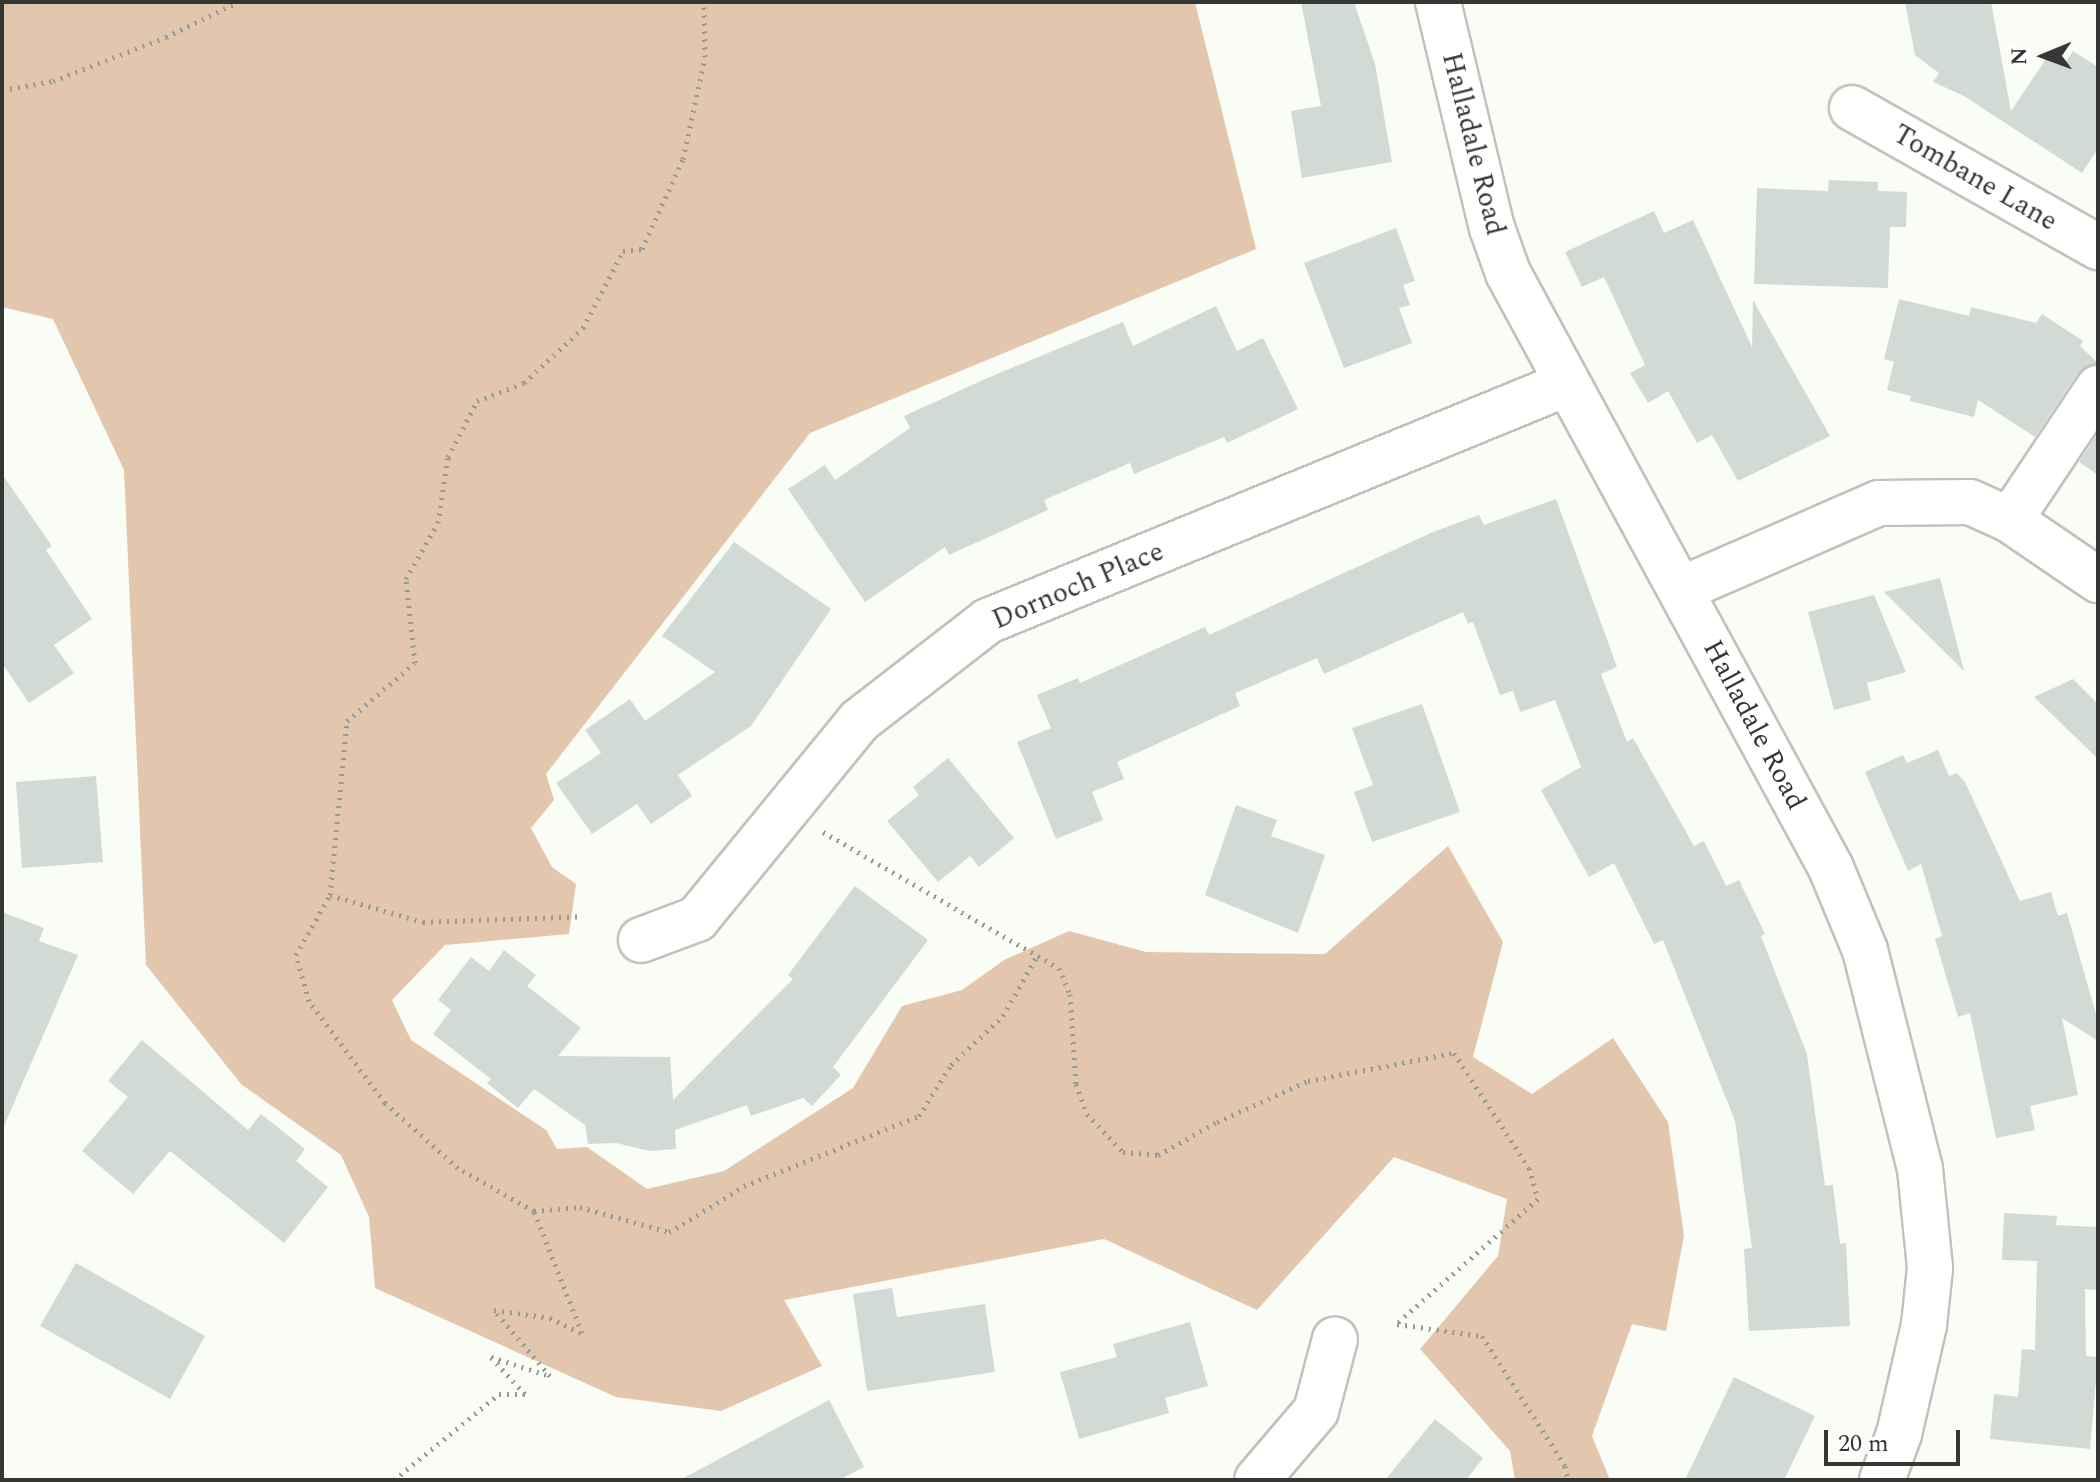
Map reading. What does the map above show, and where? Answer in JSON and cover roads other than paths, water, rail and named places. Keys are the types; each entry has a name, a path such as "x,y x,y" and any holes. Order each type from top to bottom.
{"street":[{"name":"Halladale Road","path":"1438,2 1492,228 1508,273 1831,868 1865,950 1920,1169 1930,1268 1924,1325 1899,1434 1882,1480"},
{"name":"Tombane Lane","path":"1852,108 2098,247"},
{"name":"Dornoch Place","path":"641,940 697,919 859,721 988,621 1566,384"},
{"path":"2010,520 2098,388"},
{"path":"1682,589 1879,503 1970,502 2010,520 2098,580"},
{"path":"1257,1480 1316,1411 1335,1339"}]}
